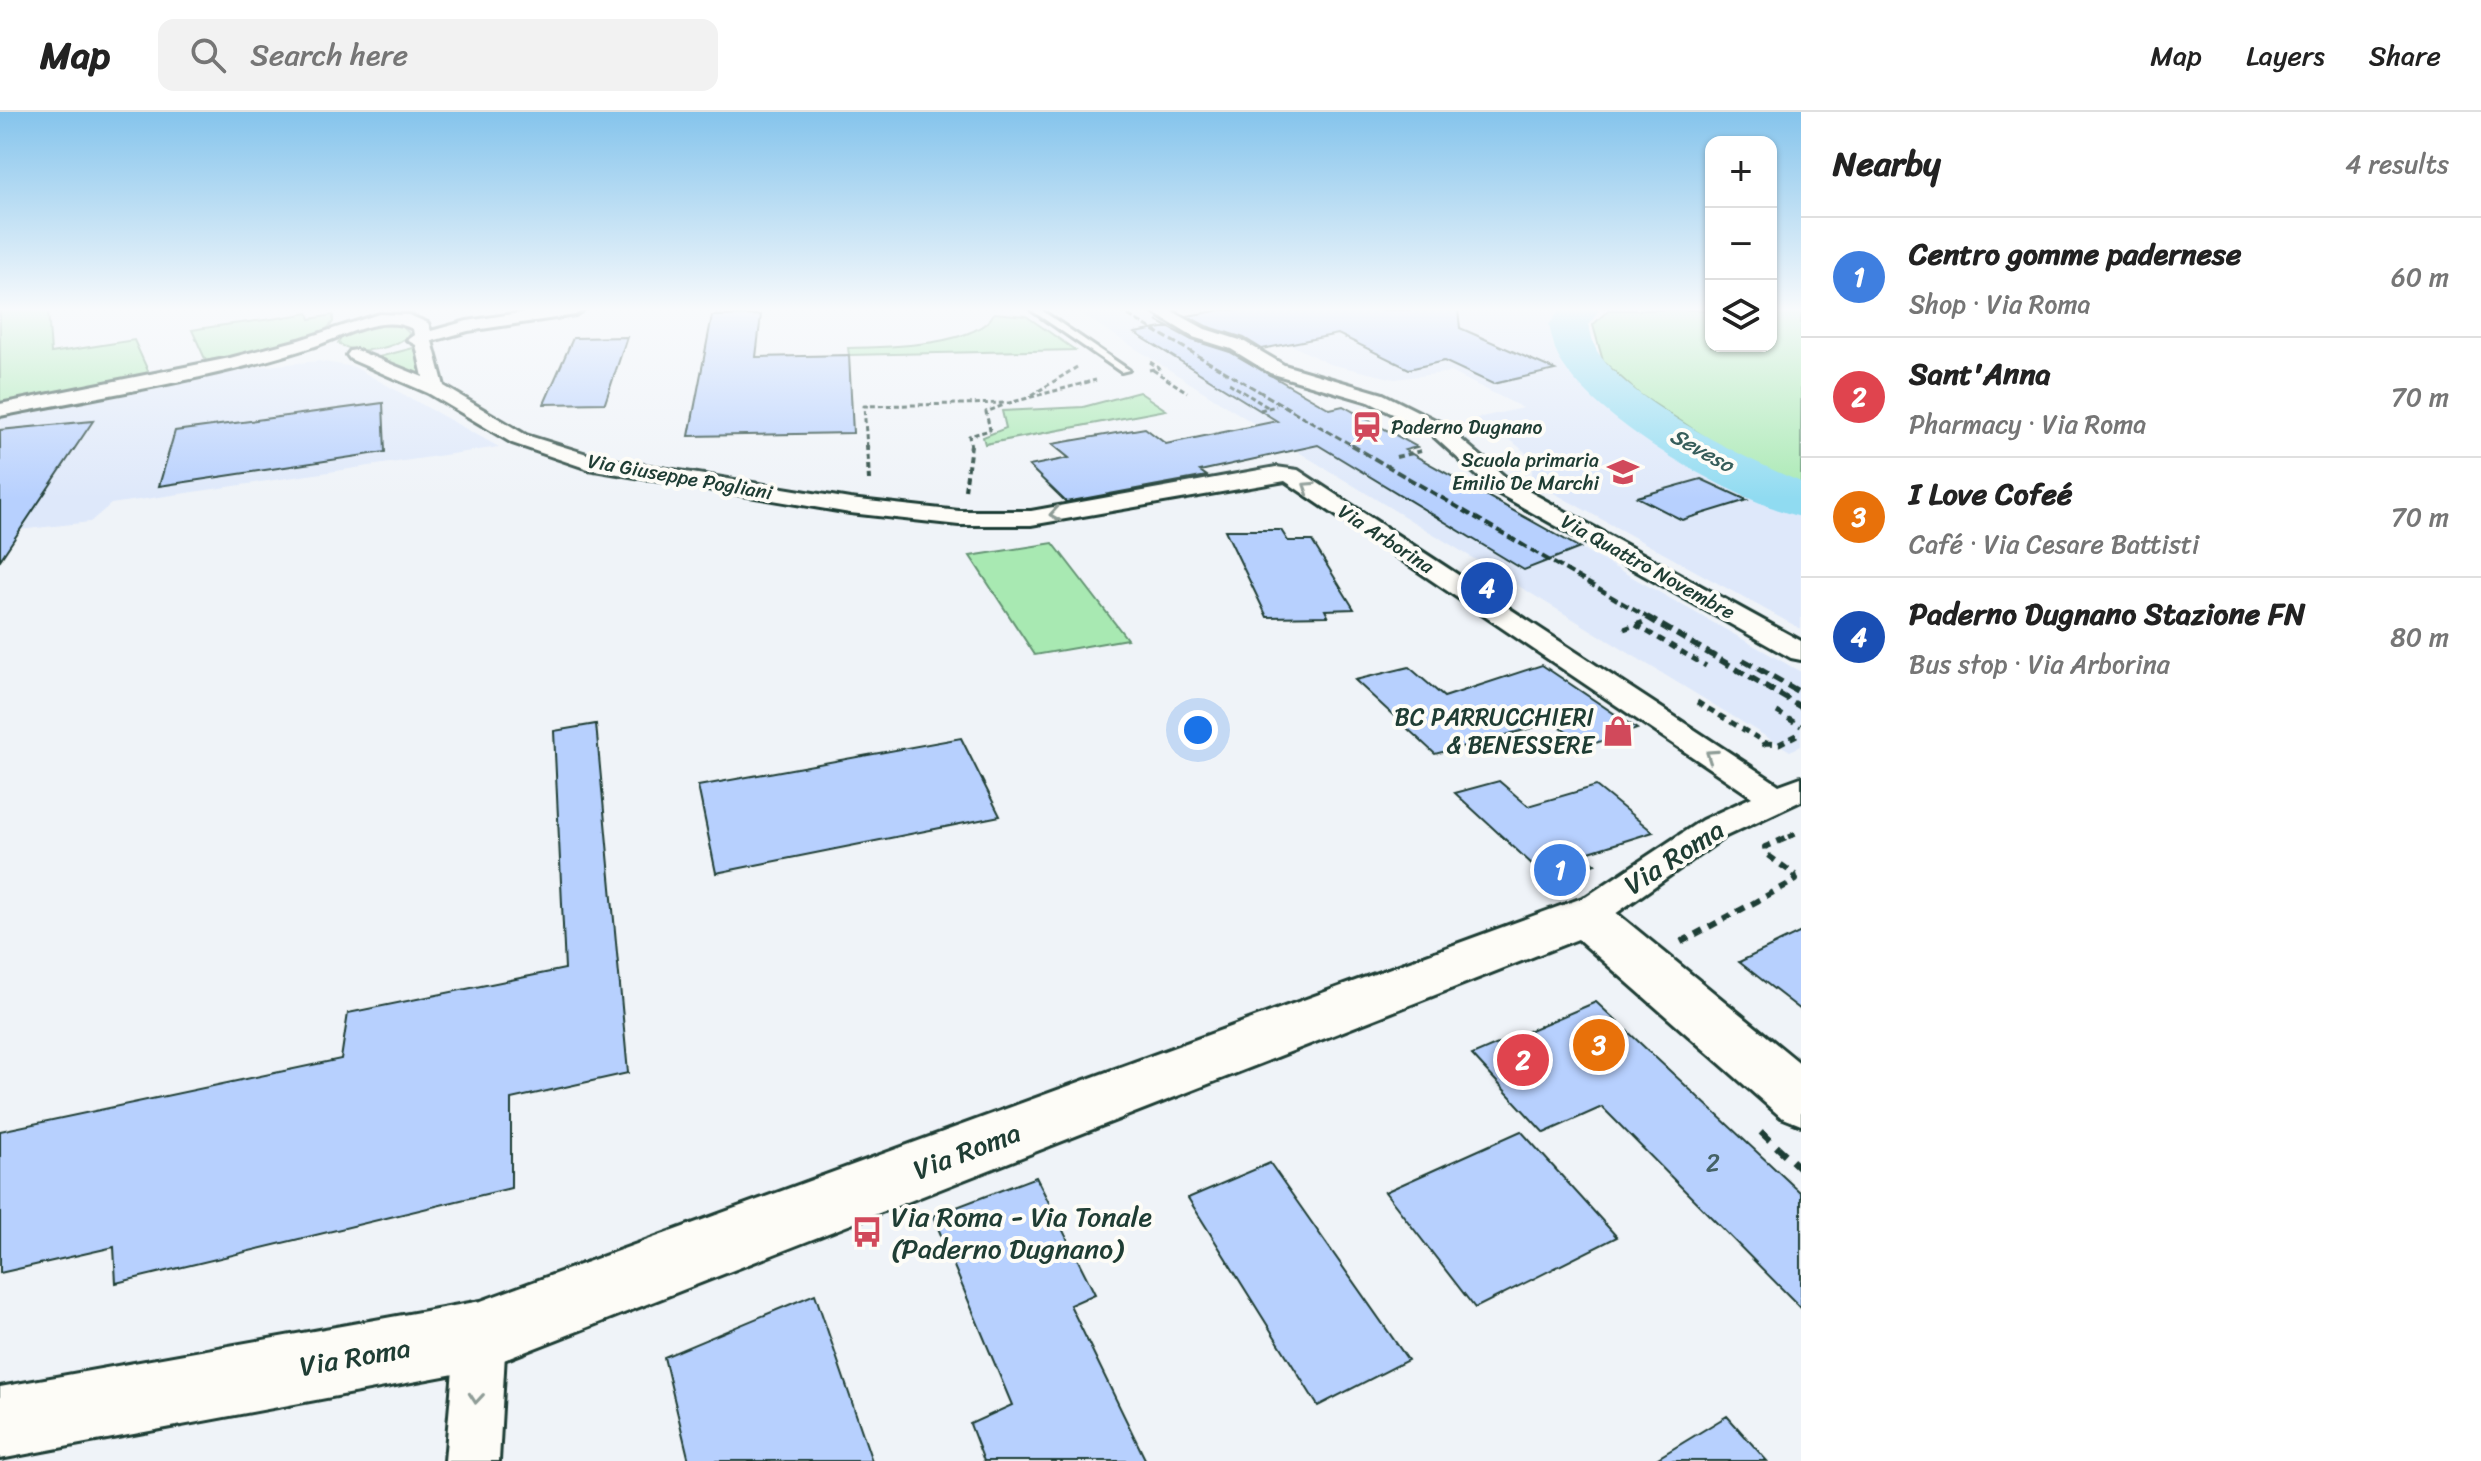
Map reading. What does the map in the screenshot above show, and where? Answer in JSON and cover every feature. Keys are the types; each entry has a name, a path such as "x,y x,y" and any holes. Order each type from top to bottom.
{"street":[{"path":"0,410 180,373"},
{"name":"Via Giuseppe Pogliani","path":"398,373 435,389 489,424 519,439 596,464 850,506 950,518"},
{"path":"433,373 435,389"},
{"name":"Via Quattro Novembre","path":"1290,373 1376,398 1436,428 1502,486 1801,652"},
{"name":"Via Arborina","path":"950,518 1031,518 1276,474 1290,475 1789,793"},
{"name":"Via Roma","path":"0,1423 481,1335 1585,916 1714,828 1789,793"},
{"path":"1585,916 1801,1099"},
{"path":"472,1461 481,1335"}],"path":[{"path":"950,518 972,453 969,436 990,430 986,412 1034,395 1066,373"},
{"path":"1158,373 1187,392"},
{"path":"850,506 870,478 864,406 1009,403 1102,379"},
{"path":"1229,383 1269,408"},
{"path":"1260,410 1276,406"},
{"path":"1396,457 1411,453"},
{"path":"1624,629 1644,622"},
{"path":"1636,625 1706,666"},
{"path":"1777,712 1801,726"},
{"path":"1736,726 1766,743 1779,744 1801,733"},
{"path":"1755,748 1766,743"},
{"path":"1656,978 1683,965 1679,951 1682,941 1796,880 1794,874 1766,854 1765,847 1801,832"}],"shaded area":[{"path":"226,373 365,373 499,447 111,504 90,522 0,532 0,418"},
{"path":"1174,373 1265,373 1330,409 1343,406 1417,447 1406,450 1801,672 1801,746 1790,751"},
{"name":"Scuola primaria Emilio De Marchi","path":"1368,373 1443,373 1395,379"},
{"name":"Scuola primaria Emilio De Marchi","path":"1453,373 1575,373 1641,427 1697,463 1738,485 1801,511 1801,629 1532,481 1532,458 1506,436 1472,419 1523,408"}],"green space":[{"path":"0,373 149,373 0,403"},
{"path":"406,373 423,373 415,377"},
{"path":"1616,373 1801,373 1801,486 1728,452 1639,394"},
{"path":"1139,392 1166,410 985,444 983,437 1006,428 1002,411 1083,407"},
{"path":"1053,543 1127,639 1035,655 970,556"}],"building":[{"path":"558,373 615,373 605,403 544,404"},
{"path":"701,373 850,373 853,433 689,436"},
{"path":"1199,373 1267,373 1330,409 1343,406 1417,447 1405,450 1580,548 1524,570 1318,445 1200,471 1207,476 1066,502 1029,466 1069,458 1052,444 1145,428 1166,444 1277,421"},
{"path":"1469,373 1542,373 1493,384"},
{"path":"383,403 385,452 159,486 175,431"},
{"path":"93,421 0,560 0,430"},
{"path":"1701,479 1747,500 1682,520 1637,497"},
{"path":"1225,530 1281,530 1288,541 1312,541 1354,609 1325,610 1328,616 1267,617"},
{"path":"1542,665 1637,729 1587,746 1554,722 1435,754 1355,680 1409,667 1444,697"},
{"path":"596,724 628,1073 511,1099 511,1188 116,1283 114,1247 0,1273 0,1131 341,1059 348,1013 565,969 554,731"},
{"path":"961,738 1000,816 716,873 698,786"},
{"path":"1499,781 1528,806 1596,786 1653,832 1583,854 1595,864 1548,879 1455,793"},
{"path":"1801,932 1801,1010 1739,962"},
{"path":"1596,1002 1801,1193 1801,1308 1602,1107 1544,1133 1472,1055"},
{"path":"1521,1131 1617,1237 1475,1308 1385,1192"},
{"path":"1270,1163 1408,1360 1318,1406 1188,1198"},
{"path":"1036,1177 1095,1294 1070,1305 1146,1461 984,1461 970,1424 1012,1405 933,1216"},
{"path":"815,1294 872,1461 689,1461 664,1357"},
{"path":"1727,1416 1767,1461 1653,1461"}],"waterway":[{"name":"Seveso","path":"1593,373 1624,402 1682,442 1745,476 1801,501"}],"railway":[{"path":"1227,373 1355,447"},
{"path":"1351,445 1650,619"},
{"path":"1647,617 1801,707"},
{"path":"1743,660 1801,693"}],"place":[{"name":"Paderno Dugnano","path":"1367,427"},
{"name":"Scuola primaria Emilio De Marchi","path":"1623,472"},
{"name":"Paderno Dugnano Stazione FN","path":"1487,588"},
{"name":"BC PARRUCCHIERI & BENESSERE","path":"1618,731"},
{"name":"Centro gomme padernese","path":"1560,870"},
{"name":"I Love Cofeé","path":"1599,1045"},
{"name":"Sant'Anna","path":"1523,1060"},
{"name":"Via Roma - Via Tonale (Paderno Dugnano)","path":"867,1232"}]}
